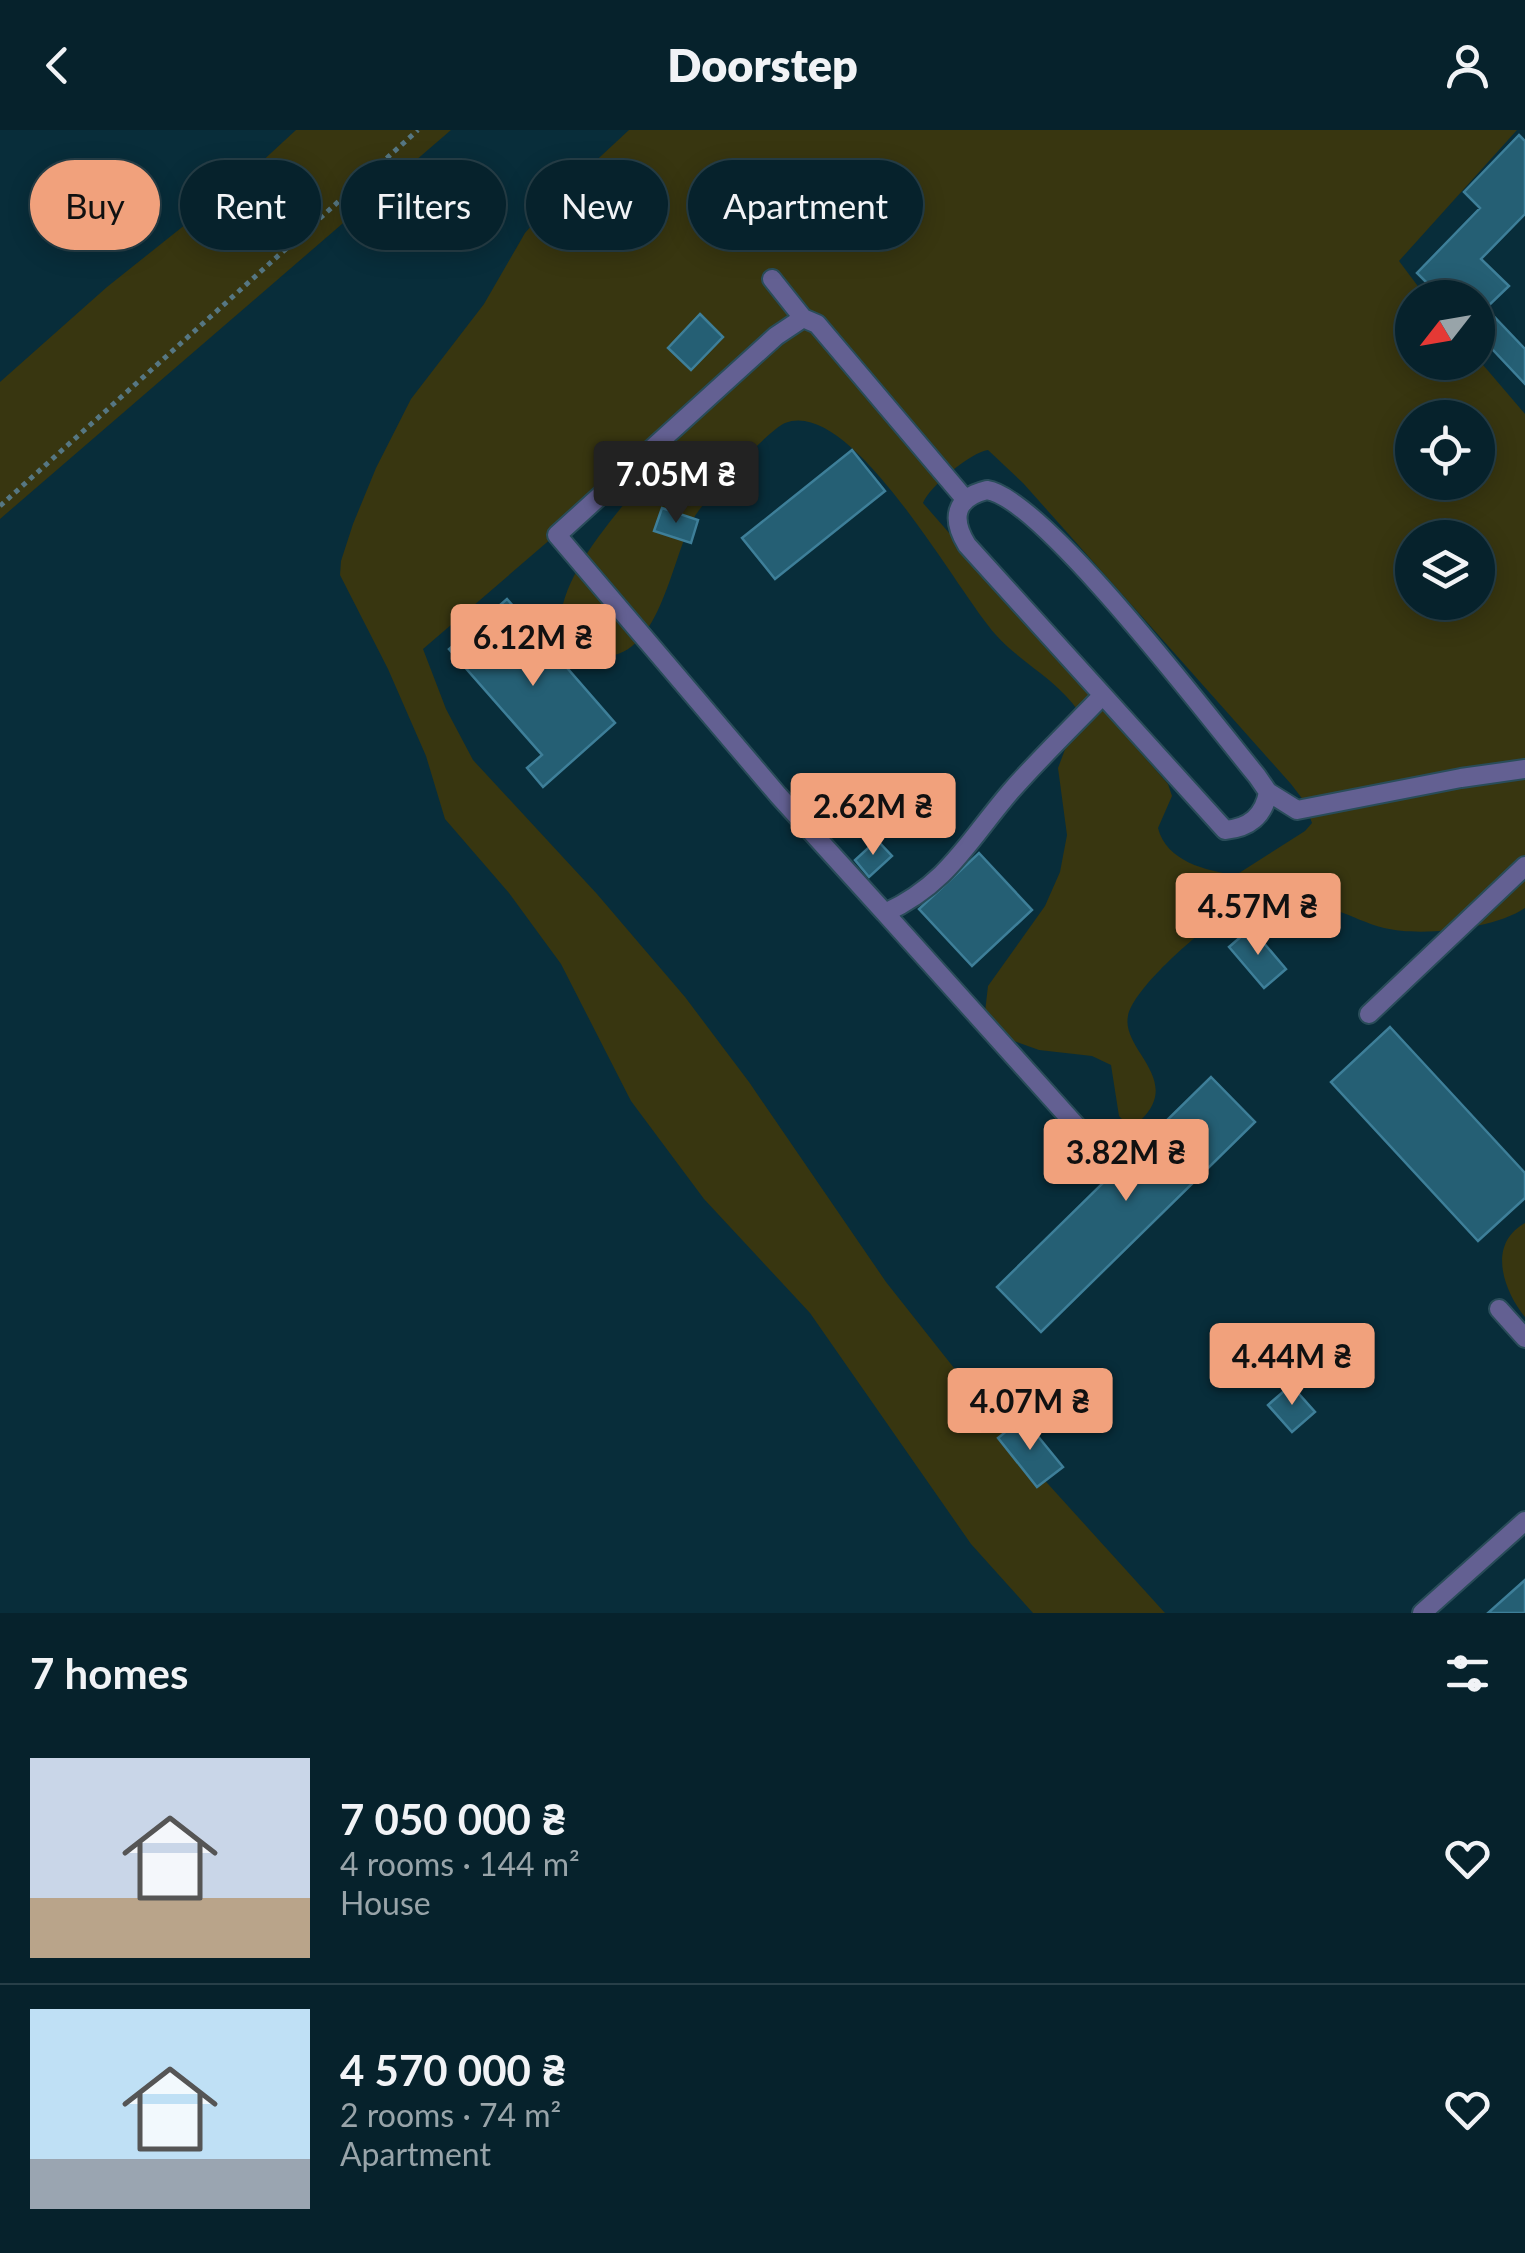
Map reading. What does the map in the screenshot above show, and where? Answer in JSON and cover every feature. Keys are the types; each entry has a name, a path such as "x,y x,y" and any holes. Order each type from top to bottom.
{"lane":[{"path":"772,279 803,318 818,324 966,500"},
{"path":"803,318 750,359 557,535 778,794 1107,1160"},
{"path":"1268,792 1255,820 1225,830 967,546 956,518 966,500 987,490 1005,495 1080,561 1268,792 1298,810 1525,769"},
{"path":"885,914 940,880 1012,790 1102,696"},
{"path":"1369,1014 1525,866"},
{"path":"1499,1309 1525,1338"},
{"path":"1422,1613 1525,1521"}],"path":[{"path":"0,506 418,130"}],"shaded area":[{"path":"296,130 451,130 416,160 341,160 341,225 321,242 321,160 263,160"},
{"path":"629,130 1517,130 1399,261 1413,280 1395,280 1395,380 1495,379 1525,414 1525,908 1477,926 1417,932 1384,928 1334,910 1283,904 1249,909 1217,922 1160,970 1139,994 1128,1016 1128,1029 1148,1065 1156,1091 1141,1120 1126,1123 1119,1116 1111,1065 1092,1056 1039,1050 1000,1036 985,1012 988,986 1045,906 1060,872 1067,835 1058,768 1079,712 1061,690 996,635 901,503 841,439 812,423 785,423 752,451 695,516 650,625 636,643 619,654 592,655 572,646 560,634 562,607 572,579 588,553 681,427 423,649 446,709 473,760 597,894 685,997 749,1082 886,1282 1029,1463 1165,1613 1033,1613 971,1544 810,1313 704,1199 631,1101 561,964 509,893 445,819 426,756 388,669 340,575 341,561 376,468 411,399 484,304 525,233 526,250 668,250 668,160 597,160","holes":["988,450 1023,483 1291,784 1304,801 1312,823 1305,831 1236,875 1200,867 1169,849 1158,828 1172,796 1168,784 923,503 962,463"]},
{"path":"180,229 180,250 312,250 0,519 0,382 107,287 153,250 160,250 160,245"},
{"path":"1525,1223 1525,1317 1505,1281 1502,1255 1513,1232"}],"building":[{"path":"1519,135 1525,141 1525,214 1481,259 1509,286 1495,299 1495,280 1424,280 1417,273 1480,208 1464,192"},
{"path":"700,314 723,337 691,370 668,348"},
{"path":"1495,317 1525,349 1525,384 1495,352"},
{"path":"852,450 885,491 775,579 742,538"},
{"path":"662,508 698,520 691,543 654,531"},
{"path":"507,599 615,723 543,787 527,768 542,755 449,649"},
{"path":"877,840 892,856 869,877 855,860"},
{"path":"979,853 1032,910 972,966 919,909"},
{"path":"1251,928 1286,969 1264,988 1229,947"},
{"path":"1390,1027 1525,1173 1525,1198 1478,1241 1331,1082"},
{"path":"1211,1077 1255,1122 1041,1332 997,1287"},
{"path":"1291,1385 1315,1412 1292,1432 1268,1405"},
{"path":"1023,1418 1063,1467 1037,1487 998,1438"},
{"path":"1525,1580 1525,1613 1488,1613"}]}
